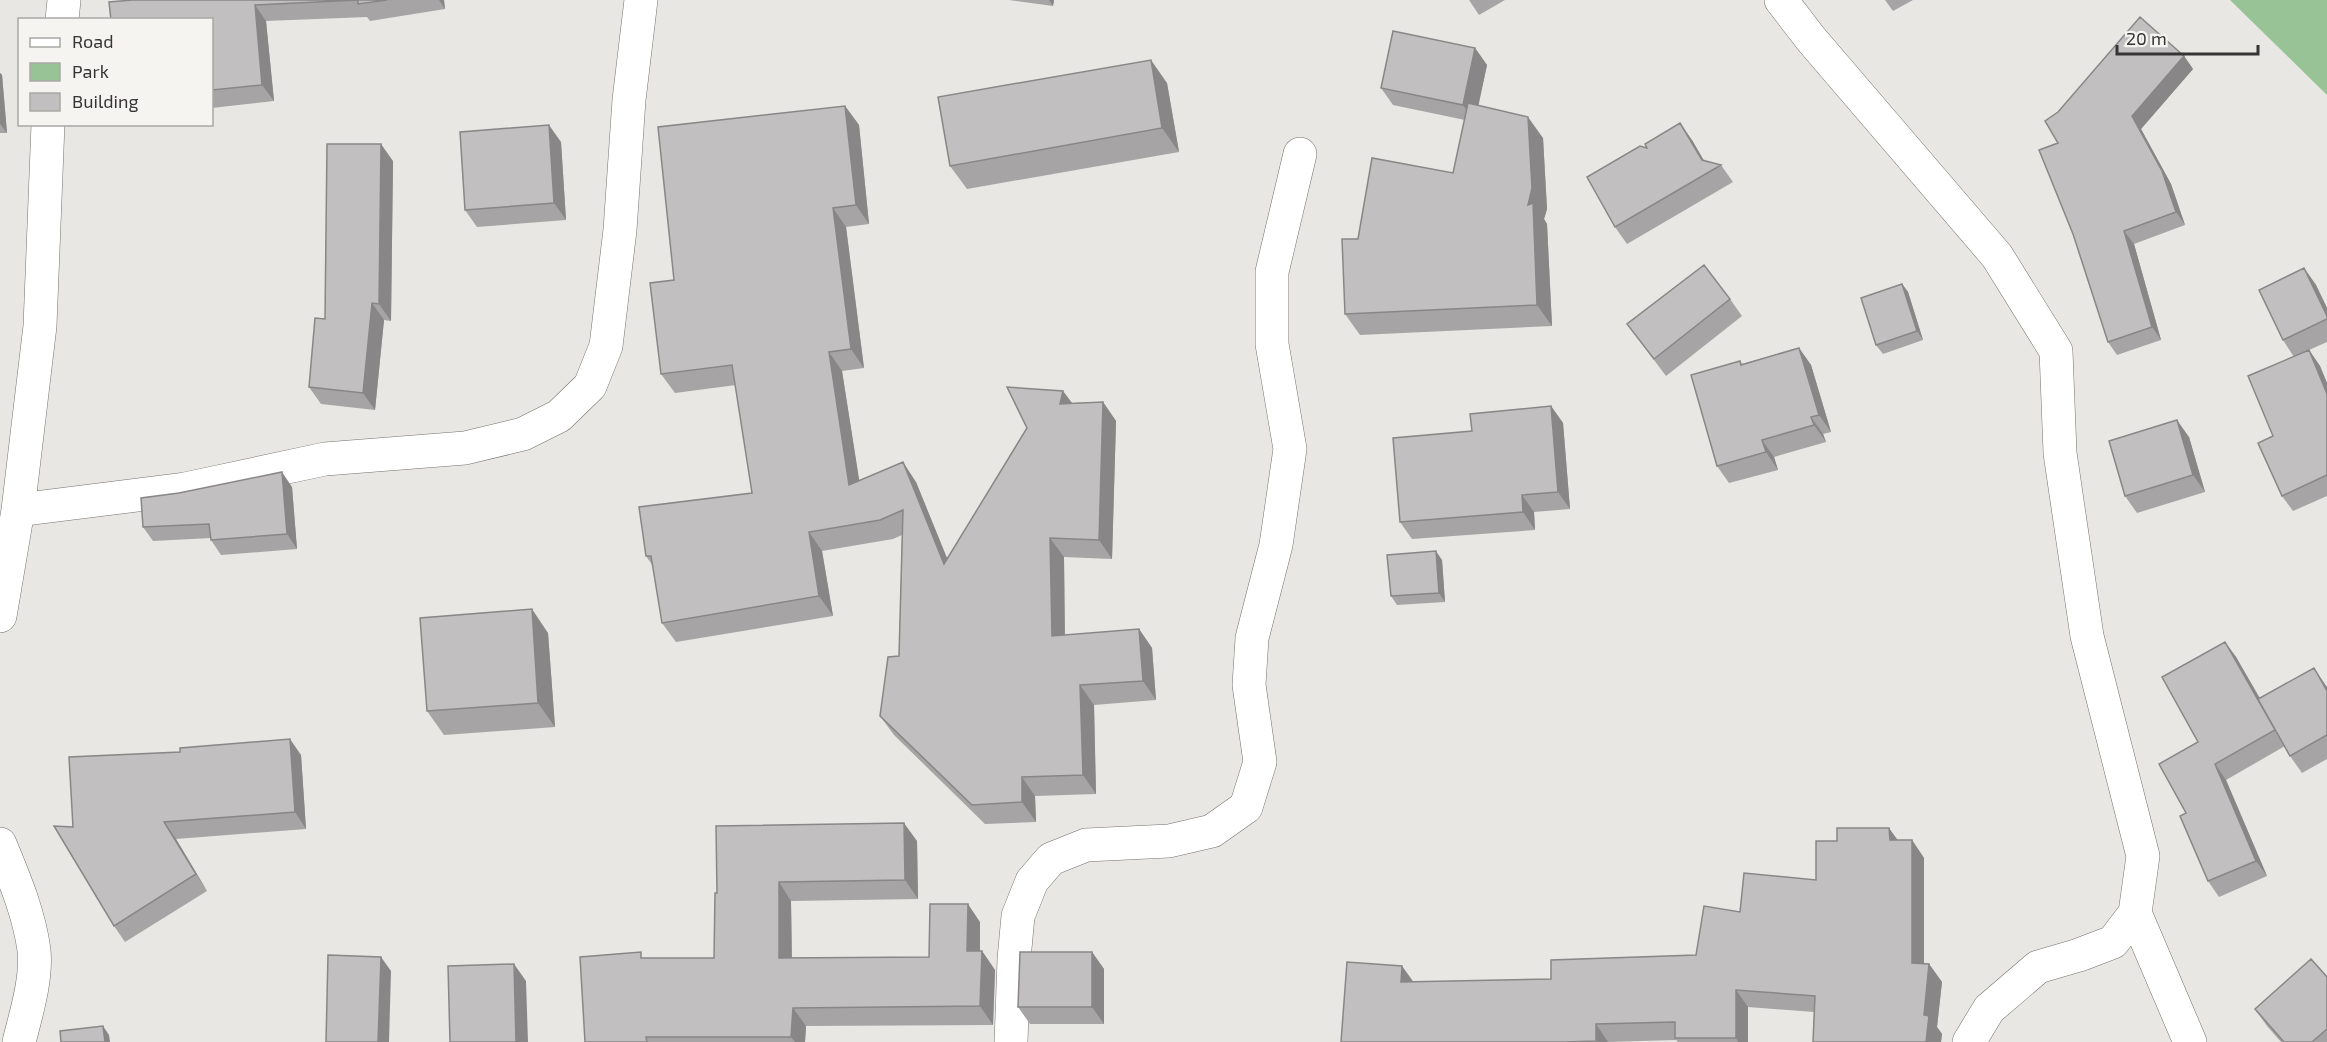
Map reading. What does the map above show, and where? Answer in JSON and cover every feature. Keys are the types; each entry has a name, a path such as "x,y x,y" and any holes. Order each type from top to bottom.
{"street":[{"path":"62,18 64,0"},
{"path":"18,510 185,489 325,459 465,448 523,434 559,416 590,386 606,346 620,230 629,100 641,0"},
{"path":"1781,0 1811,39 1997,256 2056,351 2060,453 2087,636 2143,856 2134,913 2113,942 2038,967 1989,1009 1969,1042"},
{"path":"0,616 18,510 40,326 48,126"},
{"path":"1011,1042 1018,916 1032,881 1052,859 1086,845 1169,841 1212,831 1246,807 1260,762 1249,685 1252,638 1276,545 1290,449 1272,344 1272,272 1300,154"},
{"path":"0,844 22,899 34,951 30,996 19,1042"},
{"path":"2134,913 2190,1042"}],"green space":[{"path":"2230,0 2327,0 2327,95"}],"building":[{"path":"132,0 358,0 255,5 262,85 213,90 213,18 111,18 109,2"},
{"path":"358,0 387,0 358,4"},
{"path":"2140,17 2184,56 2132,116 2162,171 2176,212 2124,231 2152,327 2108,342 2073,234 2039,150 2058,143 2045,121 2058,112"},
{"path":"1393,31 1475,48 1463,105 1381,88"},
{"path":"1151,60 1162,128 950,166 938,97"},
{"path":"1468,103 1528,117 1532,188 1528,205 1533,203 1537,305 1345,314 1342,239 1358,239 1372,158 1453,173"},
{"path":"845,106 856,205 833,208 851,349 829,352 849,485 903,462 944,564 1027,428 1007,387 1063,391 1060,404 1103,402 1099,540 1050,538 1052,636 1139,629 1143,681 1080,685 1083,775 1022,777 1022,802 972,805 880,716 888,657 899,656 903,510 880,520 809,532 819,596 662,623 651,556 646,556 639,507 752,493 732,365 661,374 650,283 674,280 658,127"},
{"path":"1680,123 1702,160 1721,165 1615,227 1587,177 1640,146 1647,148 1645,144"},
{"path":"549,125 554,203 465,210 460,132"},
{"path":"327,144 381,144 379,304 372,303 363,393 309,387 315,318 325,319"},
{"path":"1704,265 1730,299 1654,359 1627,324"},
{"path":"2304,268 2327,319 2283,340 2259,290"},
{"path":"1902,284 1917,331 1876,345 1861,298"},
{"path":"1799,348 1819,415 1811,417 1814,425 1762,440 1766,452 1717,466 1691,375 1740,361 1741,365"},
{"path":"2309,350 2327,394 2327,475 2282,496 2258,443 2273,436 2248,376"},
{"path":"1551,406 1558,492 1522,495 1523,512 1400,522 1393,438 1472,431 1470,414"},
{"path":"2177,420 2193,475 2125,496 2109,441"},
{"path":"282,472 287,534 211,540 209,524 143,527 141,498 179,493"},
{"path":"1436,551 1439,593 1391,596 1387,555"},
{"path":"532,609 538,703 427,711 420,618"},
{"path":"2225,642 2275,730 2215,764 2256,861 2208,881 2180,816 2186,813 2159,764 2198,742 2162,677"},
{"path":"2314,668 2327,691 2327,735 2290,756 2258,699"},
{"path":"290,739 295,812 164,822 196,874 114,926 54,826 73,827 69,757 180,752 180,748"},
{"path":"904,823 905,880 779,882 779,958 929,957 930,904 968,904 967,951 982,951 980,1006 793,1008 791,1037 646,1037 647,1042 585,1042 580,957 641,952 641,958 714,958 715,893 717,893 716,826"},
{"path":"1837,828 1889,828 1890,840 1912,840 1912,963 1929,964 1924,1015 1929,1016 1926,1042 1813,1042 1815,996 1736,990 1736,1038 1675,1038 1675,1022 1596,1024 1596,1041 1341,1042 1347,962 1402,966 1401,982 1551,979 1551,960 1696,955 1704,906 1740,912 1744,873 1816,880 1816,841 1837,841"},
{"path":"1020,952 1092,952 1092,1007 1018,1007"},
{"path":"328,955 381,957 378,1042 326,1042"},
{"path":"2311,959 2327,977 2327,1029 2312,1042 2284,1042 2255,1009"},
{"path":"514,964 516,1042 450,1042 448,966"},
{"path":"103,1026 105,1042 61,1042 60,1031"}]}
